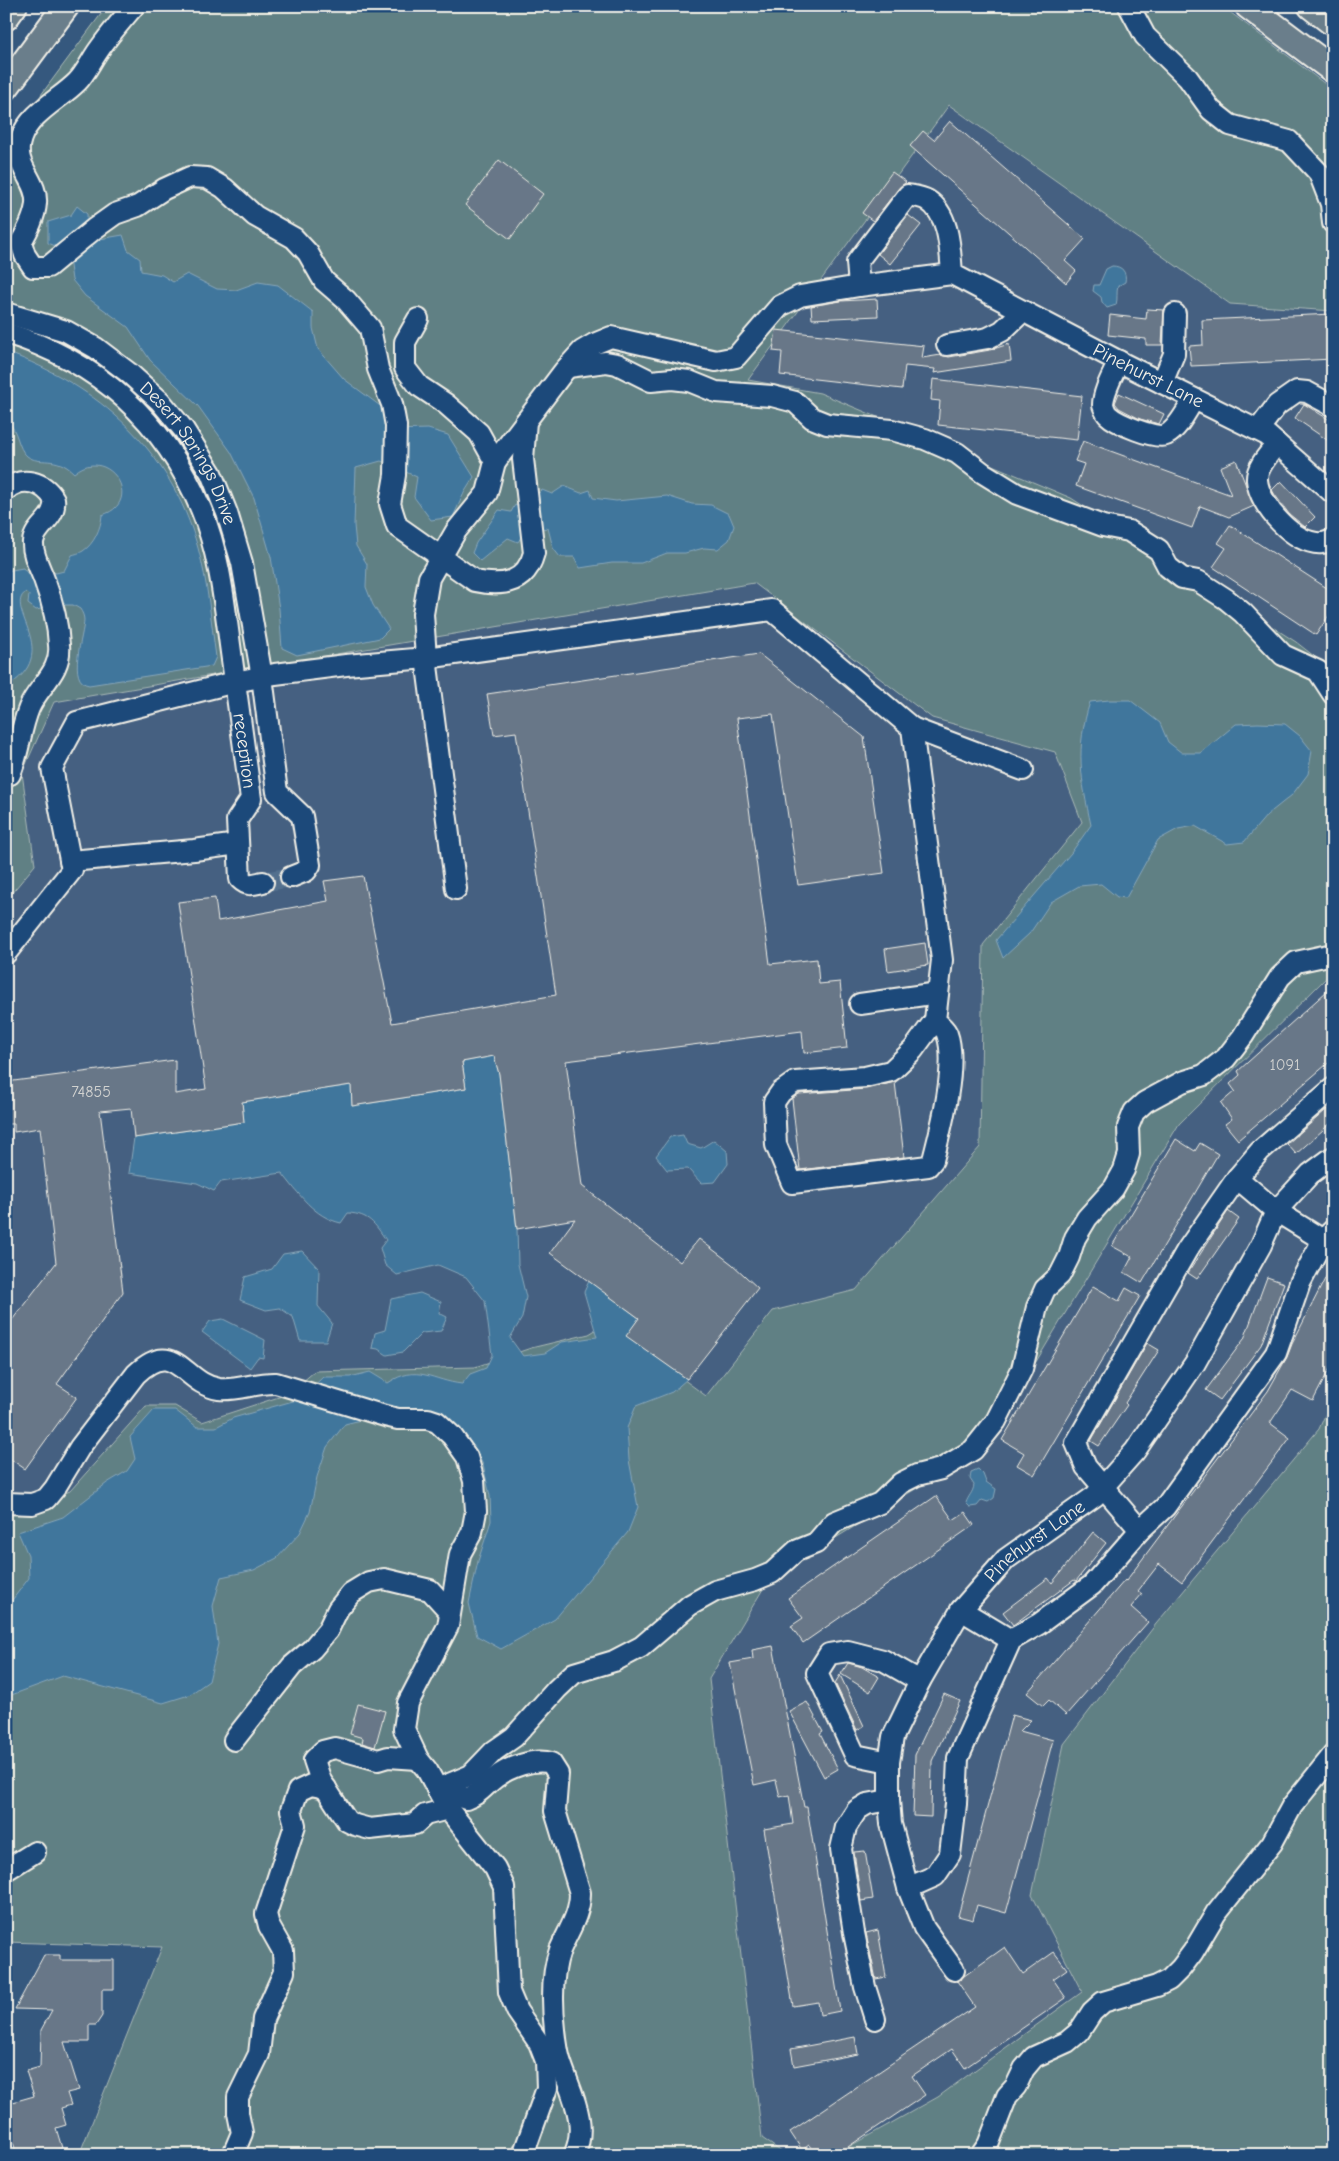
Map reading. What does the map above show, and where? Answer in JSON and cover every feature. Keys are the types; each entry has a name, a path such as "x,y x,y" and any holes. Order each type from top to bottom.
{"main road":[{"path":"6,17 14,6"},
{"path":"6,87 66,6"},
{"path":"1248,6 1333,70"},
{"path":"1311,6 1333,23"}],"street":[{"path":"134,6 109,35 77,82 34,119 21,138 18,154 25,174 33,188 36,202 31,224 21,242 25,254 33,267 48,267 94,228 116,214 138,206 190,177 207,178 224,188 254,216 294,238 308,253 324,281 346,300 370,328 378,368 392,404 396,426 395,475 390,504 397,526 475,581 490,584 505,583 516,579 531,565 534,553 523,458 526,421"},
{"path":"1129,6 1145,36 1188,78 1211,110 1230,125 1289,141 1307,160 1319,173 1331,204 1333,223"},
{"path":"456,889 426,658 423,614 429,578 456,531 487,493 495,462 582,350 611,337 716,361 736,357 780,306 800,296 952,274 950,246 943,218 927,201 908,194 857,262 859,286"},
{"name":"Pinehurst Lane","path":"952,274 1119,361 1258,430 1277,444 1333,493"},
{"path":"947,345 988,338 1002,331 1023,311"},
{"name":"Desert Springs Drive","path":"6,313 66,331 96,348 148,390 184,430 211,473 227,513 242,563 262,677"},
{"path":"1162,382 1174,354 1175,314"},
{"path":"418,319 404,342 405,368 419,386 446,404 479,433 495,462"},
{"name":"Desert Springs Drive","path":"6,333 50,348 80,364 99,377 132,406 175,457 202,510 213,544 223,590 235,682"},
{"path":"1119,361 1104,397 1103,406 1107,415 1120,422 1155,437 1165,436 1175,427 1194,399"},
{"path":"568,367 606,362 617,364 651,381 672,378 689,381 716,392 772,396 795,402 812,418 827,424 892,430 925,439 957,453 983,473 1017,494 1103,526 1129,531 1159,550 1168,567 1182,578 1198,581 1243,613 1283,655 1318,671 1333,694"},
{"path":"1258,430 1277,405 1297,391 1307,392 1333,406"},
{"path":"1277,444 1260,466 1256,479 1261,494 1270,510 1286,528 1305,540 1320,544 1333,540"},
{"path":"6,490 16,484 36,483 48,490 54,499 54,510 36,534 33,542 52,606 60,646 58,659 49,681 30,707 19,742 16,760 10,774 6,775"},
{"path":"6,953 72,870 52,768 77,722 235,682 262,677 346,665 426,658 772,610 912,728 1023,770"},
{"name":"reception","path":"262,677 277,792 302,816 310,859 310,865 306,871 291,877"},
{"name":"reception","path":"235,682 251,799 237,820 240,879 245,884 250,885 263,882"},
{"path":"912,728 942,960 934,1020 913,1050 891,1071 865,1076 795,1082 781,1092 774,1102 776,1145 792,1183 928,1166 933,1160 946,1100 951,1061 947,1033 934,1020"},
{"path":"251,799 277,792"},
{"path":"70,861 194,850 238,844"},
{"path":"435,1785 471,1775 494,1751 514,1738 557,1688 574,1673 614,1661 640,1647 690,1605 715,1591 755,1580 772,1573 796,1551 816,1543 834,1522 880,1503 901,1484 917,1475 941,1469 973,1450 996,1420 1022,1369 1037,1308 1045,1289 1060,1275 1079,1231 1087,1218 1114,1188 1124,1170 1129,1154 1128,1127 1134,1112 1145,1102 1182,1082 1204,1075 1226,1058 1243,1036 1280,977 1296,962 1333,954"},
{"path":"860,1004 938,993"},
{"path":"1140,1530 1086,1467 1076,1442 1187,1250 1237,1178 1260,1150 1333,1088"},
{"name":"Pinehurst Lane","path":"954,1970 924,1928 908,1888 891,1824 889,1762 893,1736 920,1681 961,1610 1006,1558 1095,1496 1135,1451 1195,1363 1261,1246 1276,1212 1310,1174 1333,1157"},
{"path":"908,1888 935,1876 950,1854 956,1804 958,1758 1011,1640 1039,1624 1092,1585 1140,1530 1165,1507 1276,1354 1300,1283 1328,1235 1276,1212 1237,1178"},
{"path":"6,1503 32,1504 46,1499 55,1488 80,1447 136,1374 146,1364 157,1359 174,1362 205,1385 220,1389 266,1382 293,1387 385,1416 428,1418 437,1422 452,1436 468,1457 474,1481 476,1511 472,1532 460,1554 448,1626 408,1703 404,1729 388,1757"},
{"path":"234,1740 292,1666 318,1642 351,1593 369,1582 384,1579 430,1590 450,1612"},
{"path":"961,1610 1011,1640"},
{"path":"889,1762 855,1755 817,1673 829,1654 848,1651 883,1660 920,1681"},
{"path":"404,1729 418,1759 448,1808 496,1868 504,1887 509,1992 518,2011 539,2043 546,2060 547,2088 523,2155"},
{"path":"234,2152 242,2133 238,2113 238,2097 259,2054 264,2019 284,1972 282,1951 269,1926 266,1914 295,1825 291,1810 298,1791 314,1760 323,1751 335,1748 378,1760 388,1757 418,1759"},
{"path":"981,2155 988,2145 1007,2096 1016,2086 1024,2069 1034,2056 1067,2042 1079,2032 1092,2012 1103,2002 1158,1986 1169,1980 1181,1968 1216,1914 1272,1843 1292,1806 1333,1755"},
{"path":"314,1760 316,1772 326,1788 347,1821 355,1825 370,1829 415,1824 425,1815 448,1808"},
{"path":"435,1785 466,1800 477,1795 495,1778 517,1766 542,1761 551,1763 558,1774 555,1811 580,1894 580,1907 560,1952 552,1983 559,2058 575,2099 580,2123 574,2155"},
{"path":"425,1815 435,1785"},
{"path":"298,1791 311,1786 326,1788"},
{"path":"875,2018 865,1988 841,1849 846,1827 858,1810 867,1804 889,1800"},
{"path":"6,1870 35,1852"}],"shaded area":[{"path":"949,105 1230,304 1333,311 1333,671 1296,642 1071,498 820,393 748,380"},
{"path":"77,206 87,214 88,241 123,235 128,250 140,259 141,271 162,275 173,282 187,274 217,289 236,290 258,282 278,285 313,312 313,328 318,349 344,379 387,411 393,430 428,429 448,435 474,477 453,517 431,520 414,497 417,477 381,461 356,468 354,525 356,546 367,564 366,587 373,605 389,629 380,638 297,655 282,648 279,609 271,557 254,498 231,452 198,406 150,360 128,327 85,296 72,280 68,251 48,243 48,222 71,215"},
{"path":"1112,266 1121,268 1124,273 1125,282 1118,286 1116,305 1107,308 1102,302 1101,297 1093,291 1094,285 1099,285 1106,269"},
{"path":"6,352 40,366 71,383 100,403 127,426 150,452 170,481 186,513 201,561 209,602 216,657 212,666 89,685 82,682 77,667 84,620 80,609 73,605 61,605 36,610 28,604 29,595 26,592 21,599 21,609 32,646 31,660 23,674 6,687 6,571 23,568 28,574 46,570 56,573 64,571 72,555 83,551 94,540 102,515 115,508 121,499 121,488 117,478 109,470 99,466 87,466 74,473 60,464 32,459 24,453 13,429 6,419"},
{"path":"564,486 581,493 590,490 593,498 616,501 667,496 692,504 711,505 729,514 734,526 729,540 718,549 704,548 685,553 667,553 641,563 612,563 580,568 574,557 560,557 553,548 548,528 525,531 518,542 508,538 480,561 472,553 476,543 499,510 511,512 515,505 522,508 542,490 552,494"},
{"path":"754,583 932,718 1055,752 1082,822 983,945 980,1147 856,1290 773,1311 706,1396 607,1323 589,1334 531,1348 475,1367 423,1367 288,1394 201,1422 175,1406 107,1448 70,1491 10,1515 6,1590 6,900 35,865 22,773 54,702"},
{"path":"1130,700 1160,723 1168,742 1182,753 1201,753 1236,724 1285,724 1300,736 1312,751 1308,774 1292,795 1267,815 1244,842 1227,844 1195,826 1178,829 1158,840 1126,898 1117,897 1101,884 1079,886 1051,902 1030,933 1003,958 996,940 1071,853 1091,825 1082,778 1082,735 1090,702"},
{"path":"1333,971 1333,1397 1319,1429 1156,1624 1064,1744 1032,1895 1083,1992 938,2097 834,2155 786,2155 762,2138 709,1679 769,1579 1013,1400 1179,1124"},
{"path":"494,1056 499,1074 517,1229 518,1264 526,1297 522,1318 510,1338 523,1356 545,1353 562,1342 597,1337 584,1292 589,1281 639,1318 627,1336 687,1379 672,1392 636,1406 627,1428 629,1460 638,1507 628,1532 555,1619 501,1649 477,1636 469,1603 478,1561 491,1521 490,1496 483,1465 475,1449 442,1411 399,1410 345,1424 327,1447 317,1477 310,1512 300,1533 277,1558 254,1570 221,1577 213,1606 218,1644 209,1681 189,1695 163,1703 63,1676 6,1697 6,1646 12,1638 6,1618 6,1608 29,1578 28,1555 18,1532 63,1517 107,1483 127,1471 135,1459 130,1437 154,1410 175,1410 197,1427 216,1427 233,1418 300,1399 323,1377 350,1377 370,1372 388,1383 398,1377 417,1374 462,1384 470,1374 486,1368 492,1355 485,1301 466,1277 438,1265 397,1275 385,1265 380,1248 386,1240 371,1221 361,1215 348,1213 341,1223 323,1216 308,1204 282,1173 221,1182 214,1191 197,1183 129,1173 134,1138 244,1122 242,1102 351,1085 352,1106 466,1088 462,1062"},
{"path":"683,1135 687,1144 701,1148 714,1140 727,1151 728,1164 715,1182 701,1183 688,1169 667,1170 656,1156 670,1137"},
{"path":"302,1251 319,1269 318,1306 332,1323 326,1341 300,1341 293,1317 280,1308 266,1310 240,1300 245,1277 272,1269 283,1254"},
{"path":"420,1293 441,1302 439,1313 447,1317 441,1331 422,1333 403,1352 387,1355 378,1349 372,1348 375,1333 385,1330 391,1299"},
{"path":"223,1319 265,1340 263,1358 258,1357 250,1368 202,1332 210,1321"},
{"path":"978,1469 983,1474 986,1482 996,1489 994,1498 988,1502 982,1500 977,1506 970,1507 966,1503 974,1485 970,1479 971,1472"}],"green space":[{"path":"107,6 1222,6 1333,90 1333,311 1230,304 949,105 748,380 820,393 1071,498 1296,642 1333,671 1333,971 1179,1124 1013,1400 956,1464 769,1579 709,1679 762,2138 786,2155 79,2155 162,1947 6,1942 6,1590 10,1515 70,1491 146,1406 175,1406 202,1422 288,1394 315,1371 475,1367 531,1348 589,1334 607,1323 706,1396 773,1311 856,1290 980,1147 983,945 1082,822 1055,752 932,718 754,583 54,702 22,773 35,865 6,900 6,142"},
{"path":"1333,1397 1333,2155 834,2155 938,2097 1082,1992 1032,1895 1064,1744 1156,1624 1319,1429"}],"building":[{"path":"950,121 1085,239 1065,261 1076,271 1066,283 910,146 923,131 934,140"},
{"path":"499,160 543,194 510,239 465,205"},
{"path":"892,172 906,182 873,221 862,213"},
{"path":"908,215 921,225 890,264 878,254"},
{"path":"877,299 878,316 812,319 811,306 841,301"},
{"path":"1147,309 1164,310 1162,345 1146,345 1146,339 1108,335 1110,315 1146,319"},
{"path":"1333,314 1333,359 1191,366 1189,346 1203,345 1202,320"},
{"path":"776,330 924,346 922,358 941,355 949,357 990,350 1009,344 1011,361 934,373 935,369 905,366 902,389 780,375 782,352 773,351"},
{"path":"933,379 1082,396 1077,440 938,425 940,401 931,400"},
{"path":"1119,393 1164,414 1159,424 1140,419 1119,408 1115,403"},
{"path":"1304,404 1333,422 1333,444 1295,418"},
{"path":"1083,441 1231,495 1220,467 1236,460 1254,506 1229,517 1200,506 1192,528 1076,486 1084,464 1075,461"},
{"path":"1281,481 1315,517 1305,527 1289,514 1272,490"},
{"path":"1230,525 1333,592 1333,609 1316,635 1213,567 1226,548 1218,543"},
{"path":"759,654 864,737 884,873 798,885 773,714 737,718 770,964 817,959 819,984 840,982 847,1048 804,1053 802,1031 566,1061 582,1186 680,1262 699,1239 732,1264 758,1288 687,1379 626,1336 639,1318 550,1253 575,1219 517,1229 499,1074 494,1056 462,1062 466,1088 352,1106 351,1085 242,1102 244,1122 134,1138 131,1108 100,1111 123,1292 57,1384 77,1397 25,1469 6,1456 6,1328 56,1263 40,1128 14,1132 14,1124 6,1124 6,1082 175,1060 175,1094 206,1089 178,902 215,898 218,921 328,901 324,881 363,876 392,1023 556,995 516,732 494,735 487,694"},
{"path":"925,943 928,965 888,971 885,949"},
{"path":"1327,991 1333,998 1333,1059 1238,1140 1225,1124 1232,1119 1221,1103 1235,1091 1230,1084 1240,1075 1238,1071"},
{"path":"895,1082 904,1157 800,1170 792,1099 799,1094 866,1089"},
{"path":"1333,1104 1333,1121 1296,1154 1287,1144"},
{"path":"1176,1139 1195,1151 1200,1143 1218,1154 1142,1283 1124,1272 1132,1257 1112,1246"},
{"path":"1228,1211 1239,1219 1197,1279 1188,1273"},
{"path":"1333,1263 1333,1362 1313,1401 1292,1390 1270,1423 1290,1438 1182,1582 1159,1564 1138,1591 1142,1594 1131,1607 1148,1622 1066,1715 1049,1700 1043,1706 1027,1693 1126,1581 1268,1391 1287,1357"},
{"path":"1267,1277 1284,1283 1261,1345 1220,1400 1206,1390 1244,1339"},
{"path":"1093,1286 1119,1301 1126,1288 1140,1296 1034,1475 1017,1465 1024,1453 1002,1440"},
{"path":"1147,1343 1159,1350 1125,1403 1127,1405 1099,1446 1091,1441"},
{"path":"936,1496 953,1520 965,1512 974,1525 803,1643 791,1626 803,1618 788,1598"},
{"path":"1093,1532 1106,1543 1076,1581 1074,1580 1013,1625 1003,1612 1048,1578 1052,1583"},
{"path":"773,1646 804,1807 807,1807 840,2011 820,2015 818,2002 793,2006 764,1829 793,1824 789,1795 780,1797 776,1780 754,1785 730,1663 753,1659 752,1650"},
{"path":"848,1663 862,1667 879,1677 870,1692 841,1674"},
{"path":"840,1675 864,1726 857,1730 835,1683"},
{"path":"944,1694 960,1701 932,1761 931,1817 913,1816 915,1755"},
{"path":"807,1702 823,1732 820,1734 838,1769 824,1777 789,1711"},
{"path":"358,1704 385,1711 375,1747 362,1743 363,1738 350,1734"},
{"path":"1012,1715 1031,1720 1020,1731 1053,1740 1006,1913 977,1905 973,1920 958,1916"},
{"path":"865,1851 873,1899 861,1901 854,1852"},
{"path":"878,1930 886,1977 876,1979 866,1933"},
{"path":"1005,1947 1023,1974 1054,1952 1067,1969 1053,1979 1066,1998 965,2068 952,2049 912,2076 925,2095 836,2155 816,2155 809,2145 802,2150 790,2132 975,2007 957,1981"},
{"path":"44,1955 60,1955 60,1960 114,1960 114,1989 102,1989 102,2016 96,2025 89,2025 89,2042 64,2042 79,2090 67,2093 71,2105 61,2108 66,2125 56,2128 62,2148 39,2155 17,2155 6,2120 6,2104 34,2096 26,2071 40,2067 41,2030 52,2010 15,2009"},
{"path":"855,2037 858,2054 794,2066 791,2049"}],"tunnel":[{"path":"263,882 291,877"}]}
